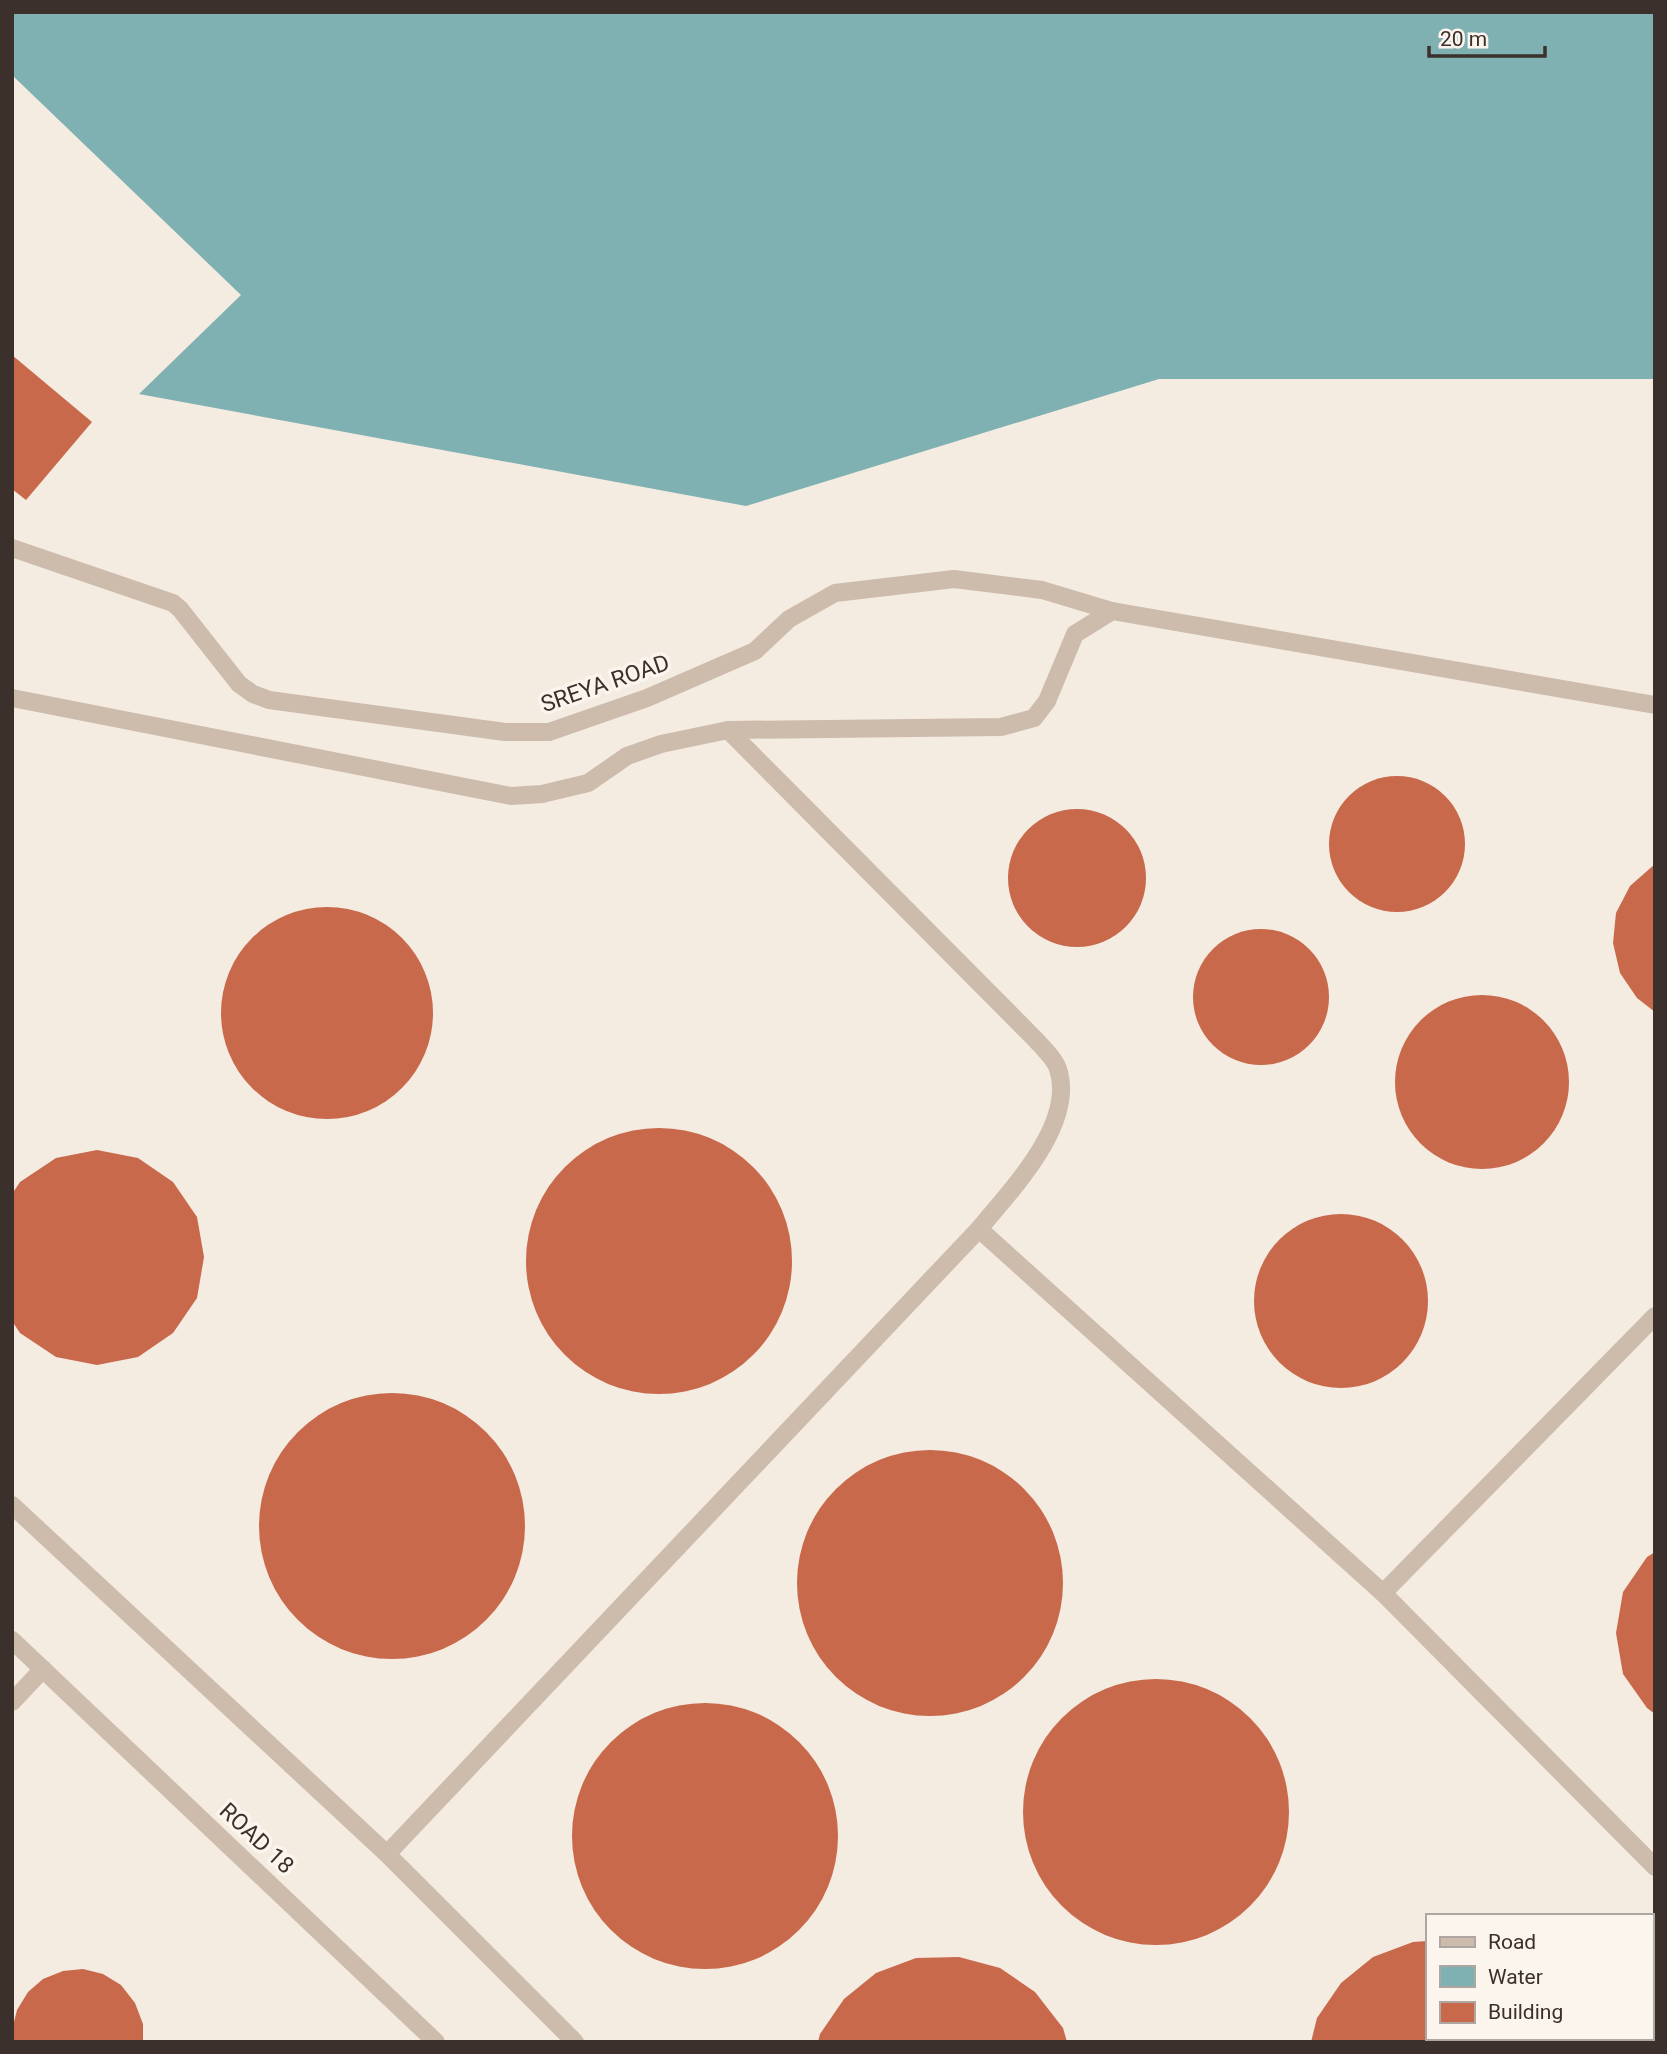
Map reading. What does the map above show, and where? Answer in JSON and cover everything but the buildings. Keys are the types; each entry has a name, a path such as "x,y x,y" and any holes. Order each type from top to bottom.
{"street":[{"name":"SREYA ROAD","path":"12,548 173,603 239,684 253,694 269,700 505,732 549,732 647,698 755,651 789,619 835,593 954,579 1042,590 1112,611 1655,705"},
{"path":"12,698 511,796 542,794 588,783 627,756 661,744 728,730 1001,727 1034,718 1047,701 1075,634 1112,611"},
{"path":"387,1854 979,1229 1039,1156 1061,1103 1058,1068 1035,1039 728,730"},
{"path":"979,1229 1382,1593 1655,1867"},
{"path":"1382,1593 1655,1316"},
{"path":"12,1505 387,1854 575,2042"},
{"path":"12,1640 43,1670 12,1702"},
{"name":"ROAD 18","path":"43,1670 436,2042"}],"water":[{"path":"12,12 1655,12 1655,379 1159,379 746,506 139,394 241,295 12,75"}]}
